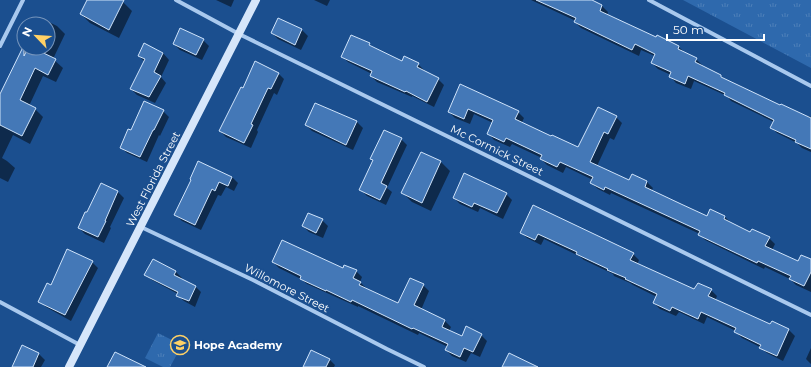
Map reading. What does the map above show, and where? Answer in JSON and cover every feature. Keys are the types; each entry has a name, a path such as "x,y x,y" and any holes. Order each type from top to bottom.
{"main road":[{"name":"West Florida Street","path":"69,367 256,0"}],"street":[{"path":"0,46 23,0"},
{"name":"Mc Cormick Street","path":"176,0 238,34 811,315"},
{"path":"649,0 654,1 811,86"},
{"name":"Willomore Street","path":"141,227 253,280 424,367"},
{"path":"0,302 80,345"}],"green space":[{"path":"683,0 811,0 811,68"},
{"path":"158,333 182,345 170,367 163,367 145,358"}],"building":[{"path":"87,0 124,0 109,30 80,14"},
{"path":"536,0 592,0 602,5 600,11 679,46 678,49 697,58 695,62 721,75 721,77 811,118 811,149 770,128 774,120 724,95 725,93 688,76 685,84 669,77 671,72 651,63 655,54 635,44 632,50 574,22 576,18"},
{"path":"278,18 302,29 295,45 271,33"},
{"path":"180,28 204,39 196,55 173,44"},
{"path":"351,35 370,43 369,45 402,61 404,56 419,63 417,67 439,78 427,102 406,91 405,92 370,76 372,71 341,57"},
{"path":"144,43 163,53 154,72 161,76 149,97 130,89 145,59 138,56"},
{"path":"19,56 50,56 56,59 48,75 35,68 20,100 36,108 22,136 0,125 0,94"},
{"path":"255,61 279,73 271,89 268,88 244,143 219,131 241,87 243,88"},
{"path":"460,84 519,111 515,119 578,147 598,107 617,116 608,134 604,132 590,162 629,180 632,174 647,181 645,187 707,216 710,209 725,216 724,219 750,232 752,229 770,237 765,246 798,261 801,255 811,259 811,272 804,286 789,279 791,276 758,261 757,263 698,235 700,231 605,187 604,190 590,183 593,177 560,162 557,167 540,159 542,155 506,138 504,142 487,134 493,120 468,109 464,119 448,112"},
{"path":"144,101 164,110 140,157 120,148 128,129 131,130"},
{"path":"315,103 357,121 346,145 305,125"},
{"path":"384,130 402,138 381,183 387,186 380,200 359,190 373,160 370,159"},
{"path":"421,152 441,161 422,203 401,193"},
{"path":"198,161 232,177 228,186 219,182 215,191 212,189 195,225 174,215 191,180 190,179"},
{"path":"464,173 507,193 497,213 474,203 472,207 453,198"},
{"path":"101,183 118,191 98,237 78,228"},
{"path":"533,205 634,253 630,260 694,289 698,283 712,289 708,296 770,324 772,321 789,329 777,356 759,348 761,345 734,332 736,328 701,312 698,319 672,307 670,311 653,303 657,294 576,254 577,252 538,234 535,240 520,233"},
{"path":"308,213 323,219 316,233 302,226"},
{"path":"282,240 343,268 344,265 357,270 353,278 361,282 359,285 398,303 410,278 424,284 414,305 445,320 442,327 462,336 466,326 482,334 473,352 464,348 460,357 445,350 448,344 413,328 412,329 352,300 351,302 300,279 301,276 272,262"},
{"path":"67,249 93,261 65,315 38,302 47,283 51,285"},
{"path":"153,259 176,271 174,275 196,286 189,301 176,296 178,292 144,275"},
{"path":"22,345 39,353 33,367 12,367"},
{"path":"311,350 330,359 326,367 303,367"},
{"path":"115,352 146,367 107,367"},
{"path":"509,353 538,367 502,367"}],"place":[{"name":"Hope Academy","path":"180,345"}]}
